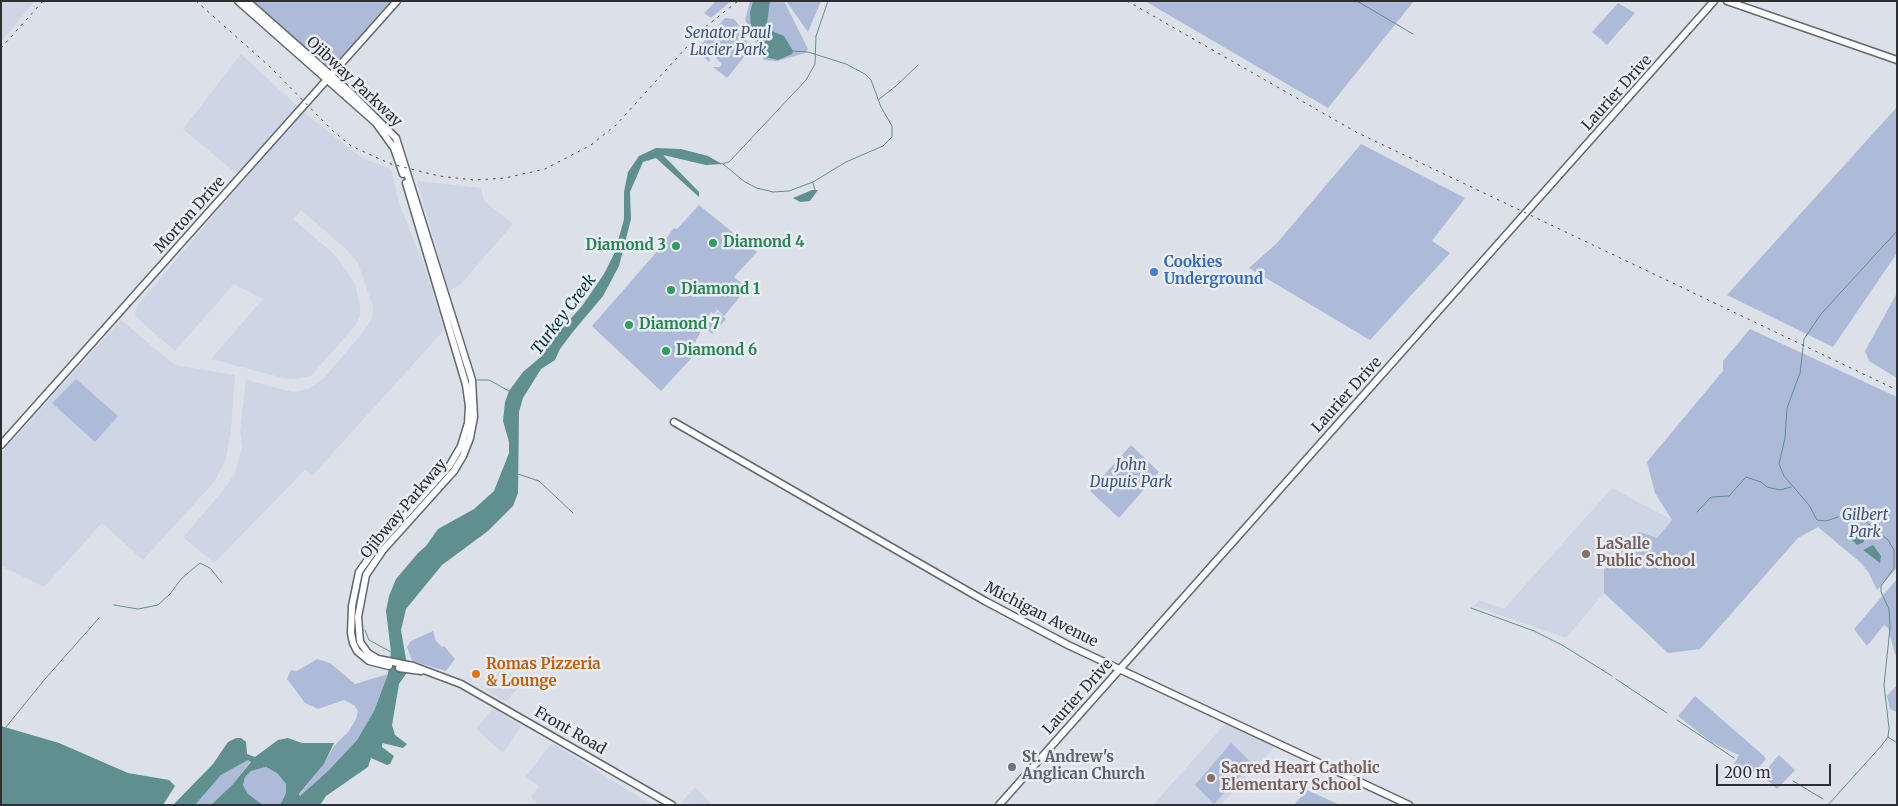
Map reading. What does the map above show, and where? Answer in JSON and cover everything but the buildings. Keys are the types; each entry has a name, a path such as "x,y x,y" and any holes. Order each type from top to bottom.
{"street":[{"name":"Ojibway Parkway","path":"238,1 390,130 400,147 472,380 474,397 470,438 454,471 383,550 366,575 358,617 358,636 368,653 385,664 427,671"},
{"name":"Ojibway Parkway","path":"247,1 329,78"},
{"name":"Morton Drive","path":"1,445 397,1"},
{"name":"Laurier Drive","path":"998,805 1714,1"},
{"path":"1727,1 1897,60"},
{"name":"Michigan Avenue","path":"674,422 985,602 1119,669 1410,805"},
{"name":"Front Road","path":"427,671 476,691 672,805"}],"shaded area":[{"path":"1,1 34,2 1,42"},
{"path":"753,1 770,1 767,23 774,32 784,36 793,51 792,54 778,60 765,57 751,28 750,13"},
{"path":"241,54 307,115 362,158 391,169 399,203 426,271 444,330 312,476 305,470 214,563 183,537 223,491 235,473 242,447 240,431 246,380 293,392 308,389 323,379 361,335 372,319 373,307 358,263 346,249 301,210 293,219 333,253 355,284 360,307 360,316 355,326 311,376 295,379 283,378 211,359 263,299 234,284 175,351 135,316 137,306 244,180 183,129"},
{"path":"656,148 681,149 708,156 722,164 706,165 663,155 699,192 699,197 656,158 643,162 630,192 631,219 619,266 603,296 560,349 555,360 541,369 523,398 519,412 518,493 513,506 488,531 442,565 406,609 401,630 408,671 399,684 392,725 395,735 407,744 403,748 382,743 382,747 394,756 390,764 387,765 371,758 368,767 326,796 320,805 280,805 286,793 286,784 277,773 266,767 251,771 245,777 243,785 248,794 263,805 211,805 232,785 251,762 248,760 221,775 195,805 173,805 213,764 228,742 236,738 241,738 246,742 247,754 255,757 278,740 288,738 302,743 334,743 324,764 299,794 300,796 329,770 357,740 374,711 388,674 391,652 386,611 389,596 396,579 426,546 438,529 474,509 494,491 509,453 509,442 503,421 505,402 509,391 523,372 543,355 535,343 536,338 542,338 551,345 556,335 582,306 604,274 615,252 624,219 624,192 628,172 639,156"},
{"path":"417,181 481,188 484,201 513,224 461,284 449,291"},
{"path":"812,190 818,190 810,201 800,202 793,198"},
{"path":"121,320 175,365 235,375 231,429 226,458 215,481 143,560 102,523 44,587 1,566 1,453"},
{"name":"LaSalle Public School","path":"1612,488 1672,520 1657,538 1604,570 1604,593 1566,638 1474,606 1479,600 1504,609"},
{"path":"1855,531 1864,538 1864,542 1857,545 1849,537 1850,532"},
{"path":"1873,545 1881,556 1880,563 1863,550"},
{"path":"500,670 525,680 506,702 485,689"},
{"path":"493,708 521,726 503,753 476,729"},
{"name":"Sacred Heart Catholic Elementary School","path":"1226,723 1276,745 1221,805 1153,805"},
{"path":"1,726 59,743 128,773 169,780 175,786 163,805 1,805"},
{"path":"552,743 652,805 538,805 531,797 539,786 525,777"},
{"path":"695,787 710,803 708,805 681,803"}],"green space":[{"path":"250,1 393,1 333,68 329,69"},
{"path":"716,1 731,1 711,18 704,13"},
{"path":"750,1 784,1 808,49 805,53 777,61 764,60 745,20"},
{"path":"786,1 821,1 808,32"},
{"path":"1145,1 1414,1 1328,108"},
{"path":"1618,3 1635,13 1607,45 1592,32"},
{"name":"Senator Paul Lucier Park","path":"725,18 734,19 744,31 749,51 727,78 713,67 720,67 722,64 716,58 711,55 709,62 696,50"},
{"path":"1897,107 1897,253 1833,347 1727,295"},
{"path":"1361,144 1465,198 1432,241 1450,253 1370,340 1249,268 1277,243"},
{"path":"699,205 757,252 734,277 747,288 724,316 714,306 717,310 714,314 711,312 694,344 691,344 698,351 661,391 592,326 654,255 674,228 677,229"},
{"path":"1897,293 1897,378 1869,361 1865,351"},
{"path":"718,312 726,319 712,334 705,327"},
{"name":"Gilbert Park","path":"1750,329 1897,397 1897,568 1877,590 1869,573 1861,563 1818,527 1798,538 1700,649 1668,653 1604,593 1604,570 1639,532 1657,538 1672,520 1655,493 1647,462 1723,371 1723,361"},
{"path":"76,379 118,416 95,442 52,403"},
{"name":"John Dupuis Park","path":"1131,445 1159,472 1119,518 1090,491"},
{"path":"1897,579 1897,653 1895,654 1888,628 1884,625 1867,646 1854,629"},
{"path":"433,631 436,641 442,647 444,646 455,659 446,671 412,661 407,647 411,641"},
{"path":"317,659 330,663 355,684 388,674 374,711 357,740 329,770 300,796 324,764 334,746 349,731 358,711 354,705 344,700 318,709 305,703 287,679 291,670 297,671"},
{"path":"1897,685 1897,712 1890,709 1887,696"},
{"path":"1695,696 1766,759 1749,778 1734,764 1739,755 1711,742 1678,716"},
{"path":"1231,743 1252,763 1214,804 1195,785"},
{"path":"1779,755 1795,770 1777,789 1762,775"},
{"path":"248,760 251,761 232,785 211,805 195,805 221,775"},
{"path":"266,767 277,773 286,784 286,793 280,805 263,805 248,794 243,785 245,777 251,771"},
{"path":"1307,790 1340,805 1294,805"}],"waterway":[{"name":"Turkey Creek","path":"721,164 729,162 806,80 815,64 816,36 828,1"},
{"path":"1357,1 1413,34"},
{"path":"723,164 745,182 757,188 773,192 789,191 813,182 846,162 883,146 892,137 892,126 881,107 871,80 865,74 846,64 808,52 793,51"},
{"path":"878,100 918,65"},
{"path":"813,183 815,190"},
{"path":"1838,517 1826,521 1817,520 1809,505 1784,476 1779,464 1785,438 1787,408 1800,373 1804,339 1821,314 1897,231"},
{"path":"477,380 489,380 509,391"},
{"path":"518,474 539,481 573,513"},
{"path":"1697,512 1711,497 1729,496 1746,477 1761,482 1767,487 1780,490 1791,487"},
{"path":"1828,805 1882,745 1888,737 1889,728 1884,685 1890,628 1889,609 1881,592 1881,586 1894,568 1894,550 1888,540 1865,521 1844,517"},
{"path":"114,605 138,609 158,605 170,594 182,578 200,563 210,568 222,583"},
{"path":"1471,608 1534,631 1562,645 1612,676"},
{"path":"6,727 99,618"},
{"path":"365,630 369,640 391,652"},
{"path":"1616,679 1667,713"},
{"path":"1677,720 1734,758"},
{"path":"1888,737 1897,743"},
{"path":"1793,781 1823,799"}],"railway":[{"path":"1,48 43,1"},
{"path":"196,1 268,65 333,131 351,146 391,164 439,176 474,180 505,178 545,169 591,145 616,125 704,28 738,1"},
{"path":"1127,1 1356,132 1897,390"}],"place":[{"name":"Diamond 4","path":"713,243"},
{"name":"Diamond 3","path":"676,246"},
{"name":"Cookies Underground","path":"1154,272"},
{"name":"Diamond 1","path":"671,290"},
{"name":"Diamond 7","path":"629,325"},
{"name":"Diamond 6","path":"666,351"},
{"name":"LaSalle Public School","path":"1586,554"},
{"name":"Romas Pizzeria & Lounge","path":"476,674"},
{"name":"St. Andrew's Anglican Church","path":"1012,767"},
{"name":"Sacred Heart Catholic Elementary School","path":"1211,778"}]}
